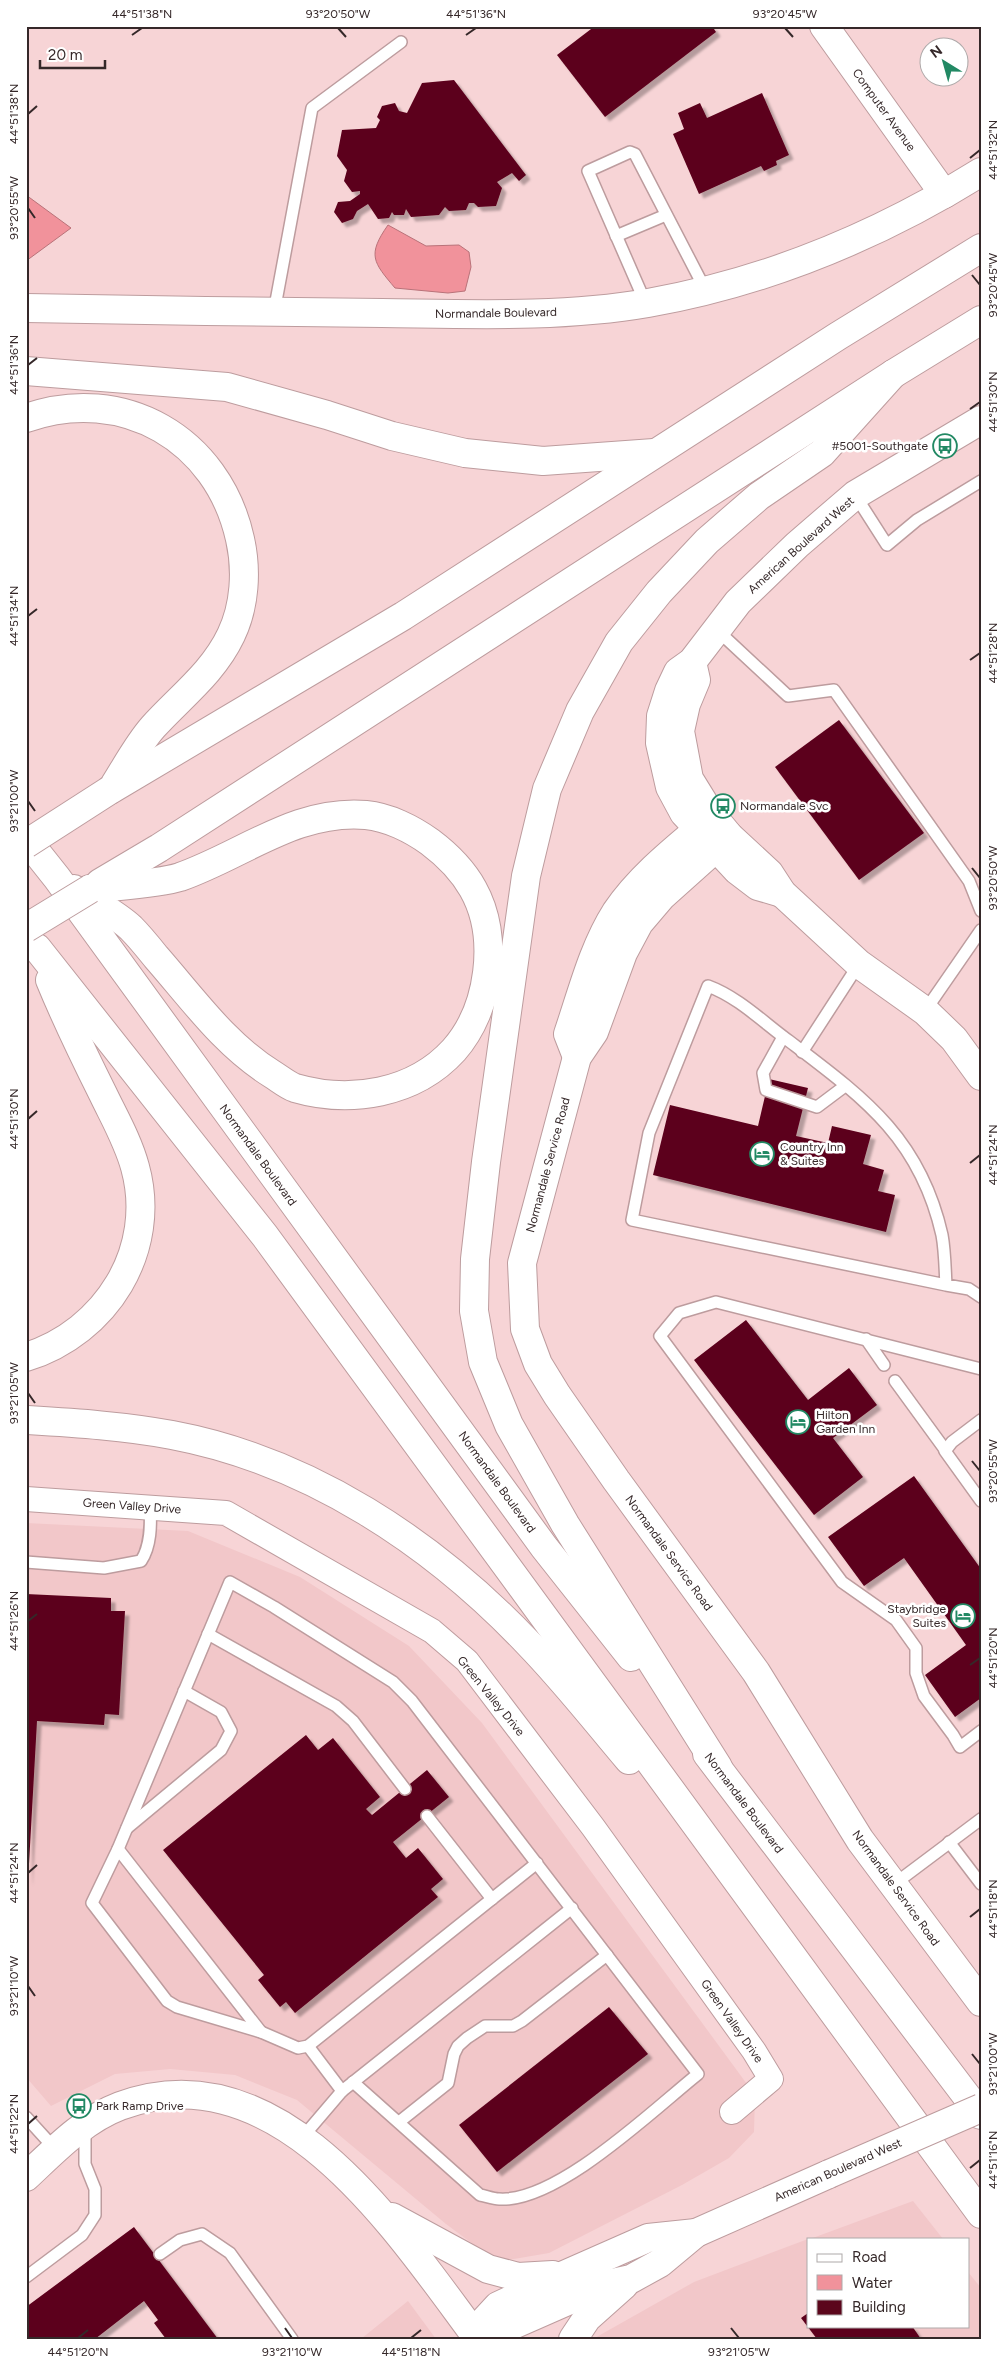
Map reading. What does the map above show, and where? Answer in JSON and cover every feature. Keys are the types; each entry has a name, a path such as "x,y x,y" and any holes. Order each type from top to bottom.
{"main road":[{"name":"Computer Avenue","path":"824,26 944,194"},
{"name":"Normandale Boulevard","path":"26,308 476,314 563,312 646,304 706,291 774,272 860,238 944,194 981,172"},
{"path":"26,844 110,790 403,616 838,336 981,248"},
{"path":"30,937 90,889 159,848 893,374 981,320"},
{"path":"26,372 227,387 327,415 392,436 465,453 543,461 658,453"},
{"path":"718,1767 565,1524 509,1425 483,1362 474,1311 475,1259 486,1162 526,876 547,789 580,711 619,642 659,592 707,541 759,496 822,453 893,374"},
{"path":"26,418 72,408 100,408 130,415 158,426 186,444 206,464 222,487 234,514 243,551 244,582 240,608 231,635 212,667 152,728 110,790"},
{"name":"American Boulevard West","path":"981,420 855,495 738,602 692,662 696,680 686,704 680,731 689,779 714,833 769,872 782,893 859,964 925,1011 954,1039 981,1076"},
{"path":"57,878 130,928 230,1042 257,1065 292,1087 325,1095 355,1096 384,1092 408,1083 429,1071 454,1050 480,1005 487,978 488,949 485,922 474,890 458,868 440,849 418,833 396,823 369,815 341,814 311,819 178,877 90,889"},
{"name":"Normandale Service Road","path":"714,833 639,923 623,953 594,1032 577,1057 522,1263 525,1329 538,1364 557,1395 621,1488 756,1672 855,1832 981,2002"},
{"name":"Normandale Boulevard","path":"26,839 57,878 544,1547 718,1767 981,2115"},
{"path":"26,1357 45,1351 72,1336 96,1316 114,1295 127,1273 134,1249 141,1196 135,1166 126,1142 69,1026 30,937"},
{"path":"30,937 265,1236 766,1918 840,2024 981,2214"},
{"path":"26,1420 92,1425 173,1435 257,1458 327,1489 395,1528 464,1580 528,1643 766,1918"},
{"path":"26,2177 85,2125 118,2107 144,2099 173,2094 206,2096 232,2101 262,2114 301,2139 378,2209 396,2228 472,2337"},
{"name":"American Boulevard West","path":"472,2337 513,2325 604,2285 631,2279 660,2263 696,2233 981,2108"},
{"path":"378,2209 488,2269 518,2278 564,2275"},
{"name":"American Boulevard West","path":"472,2337 498,2306 564,2275 648,2238 696,2233"},
{"path":"573,2339 587,2318 631,2279"}],"street":[{"name":"Green Valley Drive","path":"26,1499 226,1513 432,1631 467,1661 593,1827 754,2051 771,2079 732,2112"}],"lane":[{"path":"274,312 312,108 401,42"},
{"path":"646,304 588,171 630,152 635,154 706,291"},
{"path":"616,236 666,215"},
{"path":"855,495 887,545 917,520 981,481"},
{"path":"717,630 788,696 834,690 969,881 981,911"},
{"path":"925,1011 981,930"},
{"path":"802,1052 859,964"},
{"path":"946,1285 942,1236 926,1183 899,1137 874,1108 724,992 708,986 649,1133 632,1220 946,1285 969,1289 981,1297"},
{"path":"783,1037 763,1073 766,1090 817,1108 846,1086"},
{"path":"981,1369 716,1302 678,1313 660,1336 842,1582 896,1620 916,1648 916,1674 924,1696 960,1747 981,1731"},
{"path":"866,1339 884,1364"},
{"path":"896,1381 981,1501"},
{"path":"946,1451 952,1442 981,1420"},
{"path":"26,1562 104,1568 142,1562 146,1554 151,1523 150,1507"},
{"path":"353,2082 480,2195 499,2200 526,2195 558,2182 591,2161 698,2074 436,1730 392,1682 274,1607 230,1582 118,1849 92,1903 167,2000 177,2007 261,2032 298,2048 308,2046 537,1863"},
{"path":"208,1634 336,1706 353,1721 405,1788"},
{"path":"126,1829 221,1750 228,1741 231,1731 222,1712 184,1691"},
{"path":"427,1816 492,1899"},
{"path":"893,1885 981,1819"},
{"path":"949,1842 981,1884"},
{"path":"118,1849 261,2032"},
{"path":"301,2139 342,2090 572,1908"},
{"path":"399,2122 448,2083 454,2054 458,2046 467,2038 485,2026 513,2026 522,2021 607,1955"},
{"path":"308,2046 342,2090"},
{"path":"26,2117 56,2150"},
{"path":"26,2277 82,2235 95,2215 95,2189 85,2164 85,2125"},
{"path":"160,2254 180,2240 202,2234 230,2253 292,2339"}],"shaded area":[{"path":"26,1523 188,1531 300,1577 409,1646 482,1723 755,2095 754,2132 729,2158 682,2185 549,2253 497,2262 446,2224 297,2100 235,2075 170,2069 115,2074 51,2106 26,2077"},
{"path":"913,2201 942,2238 813,2238"},
{"path":"807,2239 807,2328 970,2328 970,2274 981,2288 981,2339 593,2339 694,2282"},
{"path":"408,2301 436,2339 361,2339"}],"water":[{"path":"26,195 71,228 26,261"},
{"path":"388,225 426,246 459,245 469,252 471,267 465,291 448,293 395,288 375,258 377,244"}],"building":[{"path":"595,26 712,26 716,32 605,117 557,55"},
{"path":"454,80 526,175 519,181 512,173 497,182 502,188 496,206 478,207 474,203 469,203 466,210 449,211 445,207 439,215 411,217 406,209 404,215 394,215 392,212 389,218 378,219 368,204 357,211 353,219 342,223 334,212 338,202 350,201 360,194 360,191 352,192 344,181 347,170 337,156 342,130 376,128 380,120 377,117 382,106 395,103 399,111 407,113 422,83"},
{"path":"762,93 789,155 776,161 777,165 764,171 761,166 699,194 673,134 684,129 678,113 700,103 707,118"},
{"path":"839,720 924,833 859,880 775,767"},
{"name":"Country Inn & Suites","path":"769,1079 808,1088 796,1136 828,1143 832,1126 871,1135 863,1164 884,1170 878,1191 895,1195 886,1232 653,1175 670,1105 758,1126"},
{"name":"Hilton Garden Inn","path":"746,1320 808,1400 849,1368 877,1405 833,1438 863,1477 814,1515 694,1360"},
{"name":"Staybridge Suites","path":"914,1476 981,1569 981,1698 955,1717 925,1675 966,1645 904,1558 864,1586 828,1537"},
{"path":"26,1594 111,1598 111,1611 125,1611 119,1715 105,1714 104,1725 37,1721 28,1882"},
{"path":"306,1735 318,1750 333,1738 380,1797 366,1809 372,1815 427,1770 449,1797 393,1842 406,1858 418,1848 443,1879 431,1889 438,1897 295,2013 286,2002 280,2007 258,1980 264,1975 163,1850"},
{"path":"609,2007 648,2054 497,2172 459,2125"},
{"path":"134,2227 218,2339 166,2339 154,2323 158,2320 144,2301 95,2339 26,2339 26,2307"},
{"path":"807,2314 807,2326 801,2318"},
{"path":"809,2328 913,2328 921,2339 817,2339"}],"place":[{"name":"#5001-Southgate","path":"945,446"},
{"name":"Normandale Svc","path":"723,806"},
{"name":"Country Inn & Suites","path":"762,1154"},
{"name":"Hilton Garden Inn","path":"798,1422"},
{"name":"Staybridge Suites","path":"963,1616"},
{"name":"Park Ramp Drive","path":"79,2106"}]}
